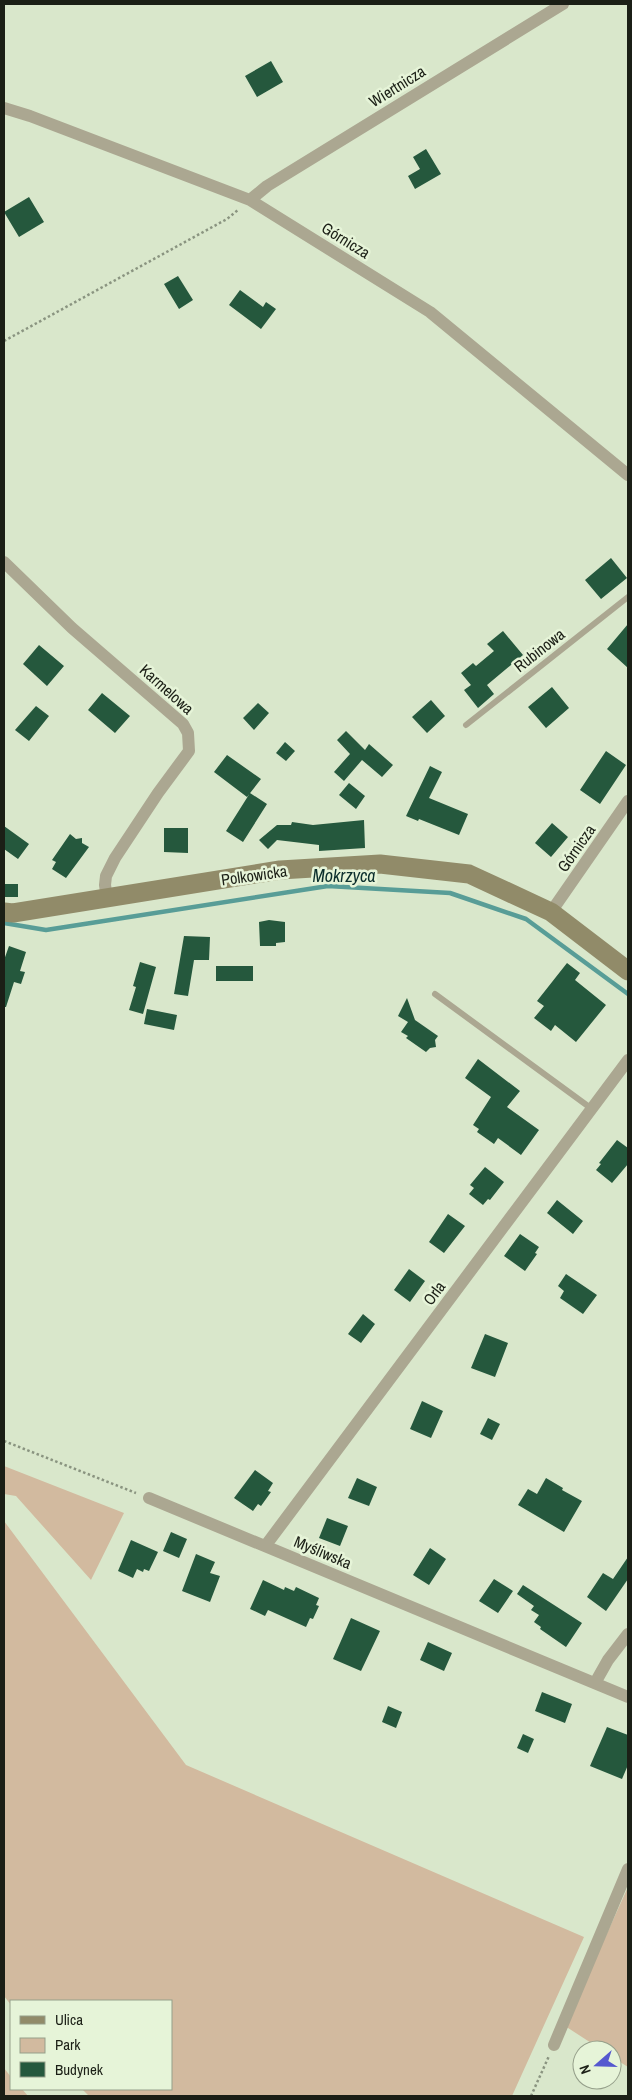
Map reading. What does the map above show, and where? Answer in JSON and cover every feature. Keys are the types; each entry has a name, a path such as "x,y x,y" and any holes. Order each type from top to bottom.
{"street":[{"name":"Wiertnicza","path":"250,200 267,186 563,4"},
{"name":"Górnicza","path":"4,108 30,116 250,200 430,312 628,475"},
{"name":"Karmelowa","path":"4,562 72,628 183,724 188,733 189,751 158,793 115,858 106,876 104,885 107,898"},
{"name":"Górnicza","path":"551,912 628,801"},
{"name":"Polkowicka","path":"4,912 12,913 280,870 380,864 469,874 551,912 628,971"},
{"name":"Orla","path":"266,1545 628,1060"},
{"name":"Myśliwska","path":"149,1498 628,1697"},
{"path":"595,1683 608,1660 628,1634"},
{"path":"554,2045 628,1869"}],"lane":[{"name":"Rubinowa","path":"466,725 628,597"},
{"path":"435,994 592,1109"}],"path":[{"path":"4,341 227,219 250,200"},
{"path":"4,1441 149,1498"},
{"path":"532,2096 554,2045"}],"green space":[{"path":"4,1466 124,1513 91,1580 16,1496 4,1494"},
{"path":"4,1521 186,1765 584,1937 512,2096 89,2096 83,2090 172,2090 172,2000 10,2000 10,2004 4,1996"},
{"path":"628,1887 628,2067 622,2063 622,2040 587,2040 565,2026"},
{"path":"4,2068 10,2076 10,2090 23,2090 28,2096 4,2096"}],"building":[{"path":"271,61 283,82 257,97 245,76"},
{"path":"426,149 441,174 415,189 408,176 420,169 413,157"},
{"path":"29,197 44,222 19,237 4,212"},
{"path":"178,276 193,300 179,309 164,284"},
{"path":"240,290 263,307 266,302 276,309 261,329 229,305"},
{"path":"611,558 627,578 601,599 585,580"},
{"path":"628,624 628,668 607,649"},
{"path":"503,631 523,655 487,685 494,694 478,708 464,690 471,685 461,673 473,663 476,666 494,651 487,644"},
{"path":"39,645 64,666 47,686 23,664"},
{"path":"552,687 569,708 546,728 528,707"},
{"path":"102,693 130,716 115,733 88,710"},
{"path":"431,700 445,716 427,733 412,717"},
{"path":"258,703 269,713 254,730 243,718"},
{"path":"36,706 49,716 29,741 15,730"},
{"path":"346,731 365,750 369,744 393,765 382,777 362,760 344,781 334,772 350,754 337,740"},
{"path":"285,742 295,751 286,761 276,753"},
{"path":"606,751 626,765 600,804 580,790"},
{"path":"227,755 261,779 247,797 214,772"},
{"path":"430,766 442,772 429,798 468,814 459,835 419,819 418,821 406,816"},
{"path":"349,783 365,796 356,809 339,795"},
{"path":"250,793 267,804 243,842 226,831"},
{"path":"364,820 365,848 319,851 319,845 277,840 268,849 259,840 277,825 291,825 292,822 313,825"},
{"path":"552,823 568,837 551,857 535,843"},
{"path":"4,826 29,844 18,859 4,849"},
{"path":"164,828 188,828 188,853 164,852"},
{"path":"70,834 76,839 82,838 82,843 89,847 66,878 52,869 56,862 52,860"},
{"path":"4,884 18,884 18,897 4,897"},
{"path":"269,920 285,922 285,942 276,943 276,946 260,946 259,922"},
{"path":"184,936 210,937 209,960 194,960 188,996 174,994"},
{"path":"9,946 26,952 20,971 25,972 21,984 14,982 6,1007 4,1007 4,960"},
{"path":"140,962 156,967 143,1014 129,1010 136,987 133,986"},
{"path":"567,963 580,973 575,980 606,1005 576,1042 555,1025 551,1031 534,1018 544,1006 537,1001"},
{"path":"216,966 253,966 253,981 216,981"},
{"path":"407,998 415,1020 438,1036 435,1040 436,1047 430,1048 426,1052 406,1038 408,1036 401,1032 408,1022 398,1016"},
{"path":"147,1009 177,1015 174,1030 144,1024"},
{"path":"478,1059 520,1091 507,1107 539,1130 521,1155 498,1138 494,1144 477,1132 479,1129 473,1125 491,1097 465,1078"},
{"path":"617,1140 628,1148 628,1164 612,1183 596,1170 601,1164 599,1163"},
{"path":"485,1167 504,1182 490,1200 488,1199 483,1205 469,1194 474,1188 470,1185"},
{"path":"557,1200 583,1221 573,1234 547,1213"},
{"path":"448,1214 465,1226 444,1253 429,1242"},
{"path":"520,1234 539,1247 535,1253 537,1254 525,1271 504,1256"},
{"path":"409,1269 425,1281 410,1302 394,1290"},
{"path":"566,1274 597,1295 583,1314 560,1298 564,1291 558,1286"},
{"path":"363,1314 375,1324 361,1343 348,1334"},
{"path":"485,1334 508,1343 495,1377 471,1368"},
{"path":"422,1401 443,1411 431,1438 410,1429"},
{"path":"488,1418 500,1424 492,1440 480,1434"},
{"path":"255,1470 273,1483 268,1491 271,1492 261,1506 258,1504 253,1511 234,1498"},
{"path":"357,1478 377,1487 369,1506 348,1498"},
{"path":"546,1478 582,1501 564,1532 518,1505 528,1489 537,1494"},
{"path":"327,1518 348,1526 340,1546 319,1538"},
{"path":"171,1532 187,1539 179,1558 163,1551"},
{"path":"131,1540 158,1552 149,1571 144,1569 143,1572 137,1569 133,1578 118,1571"},
{"path":"430,1548 446,1559 429,1585 413,1575"},
{"path":"196,1554 215,1562 210,1573 220,1576 210,1602 182,1591"},
{"path":"628,1557 628,1579 606,1611 587,1597 603,1573 613,1579"},
{"path":"494,1579 513,1591 498,1613 479,1601"},
{"path":"263,1580 284,1590 285,1587 294,1591 296,1587 319,1598 316,1605 319,1606 313,1619 310,1618 306,1627 268,1610 265,1616 250,1609"},
{"path":"523,1585 582,1623 566,1647 540,1629 541,1627 534,1622 539,1615 531,1610 534,1606 517,1594"},
{"path":"351,1618 380,1631 361,1671 333,1659"},
{"path":"428,1642 452,1653 444,1671 420,1660"},
{"path":"542,1692 572,1704 565,1723 535,1711"},
{"path":"388,1706 402,1712 396,1728 382,1722"},
{"path":"607,1727 628,1735 628,1765 622,1779 590,1766"},
{"path":"523,1734 534,1739 528,1753 517,1748"}],"waterway":[{"name":"Mokrzyca","path":"4,923 46,930 328,886 450,893 526,919 628,994"}]}
